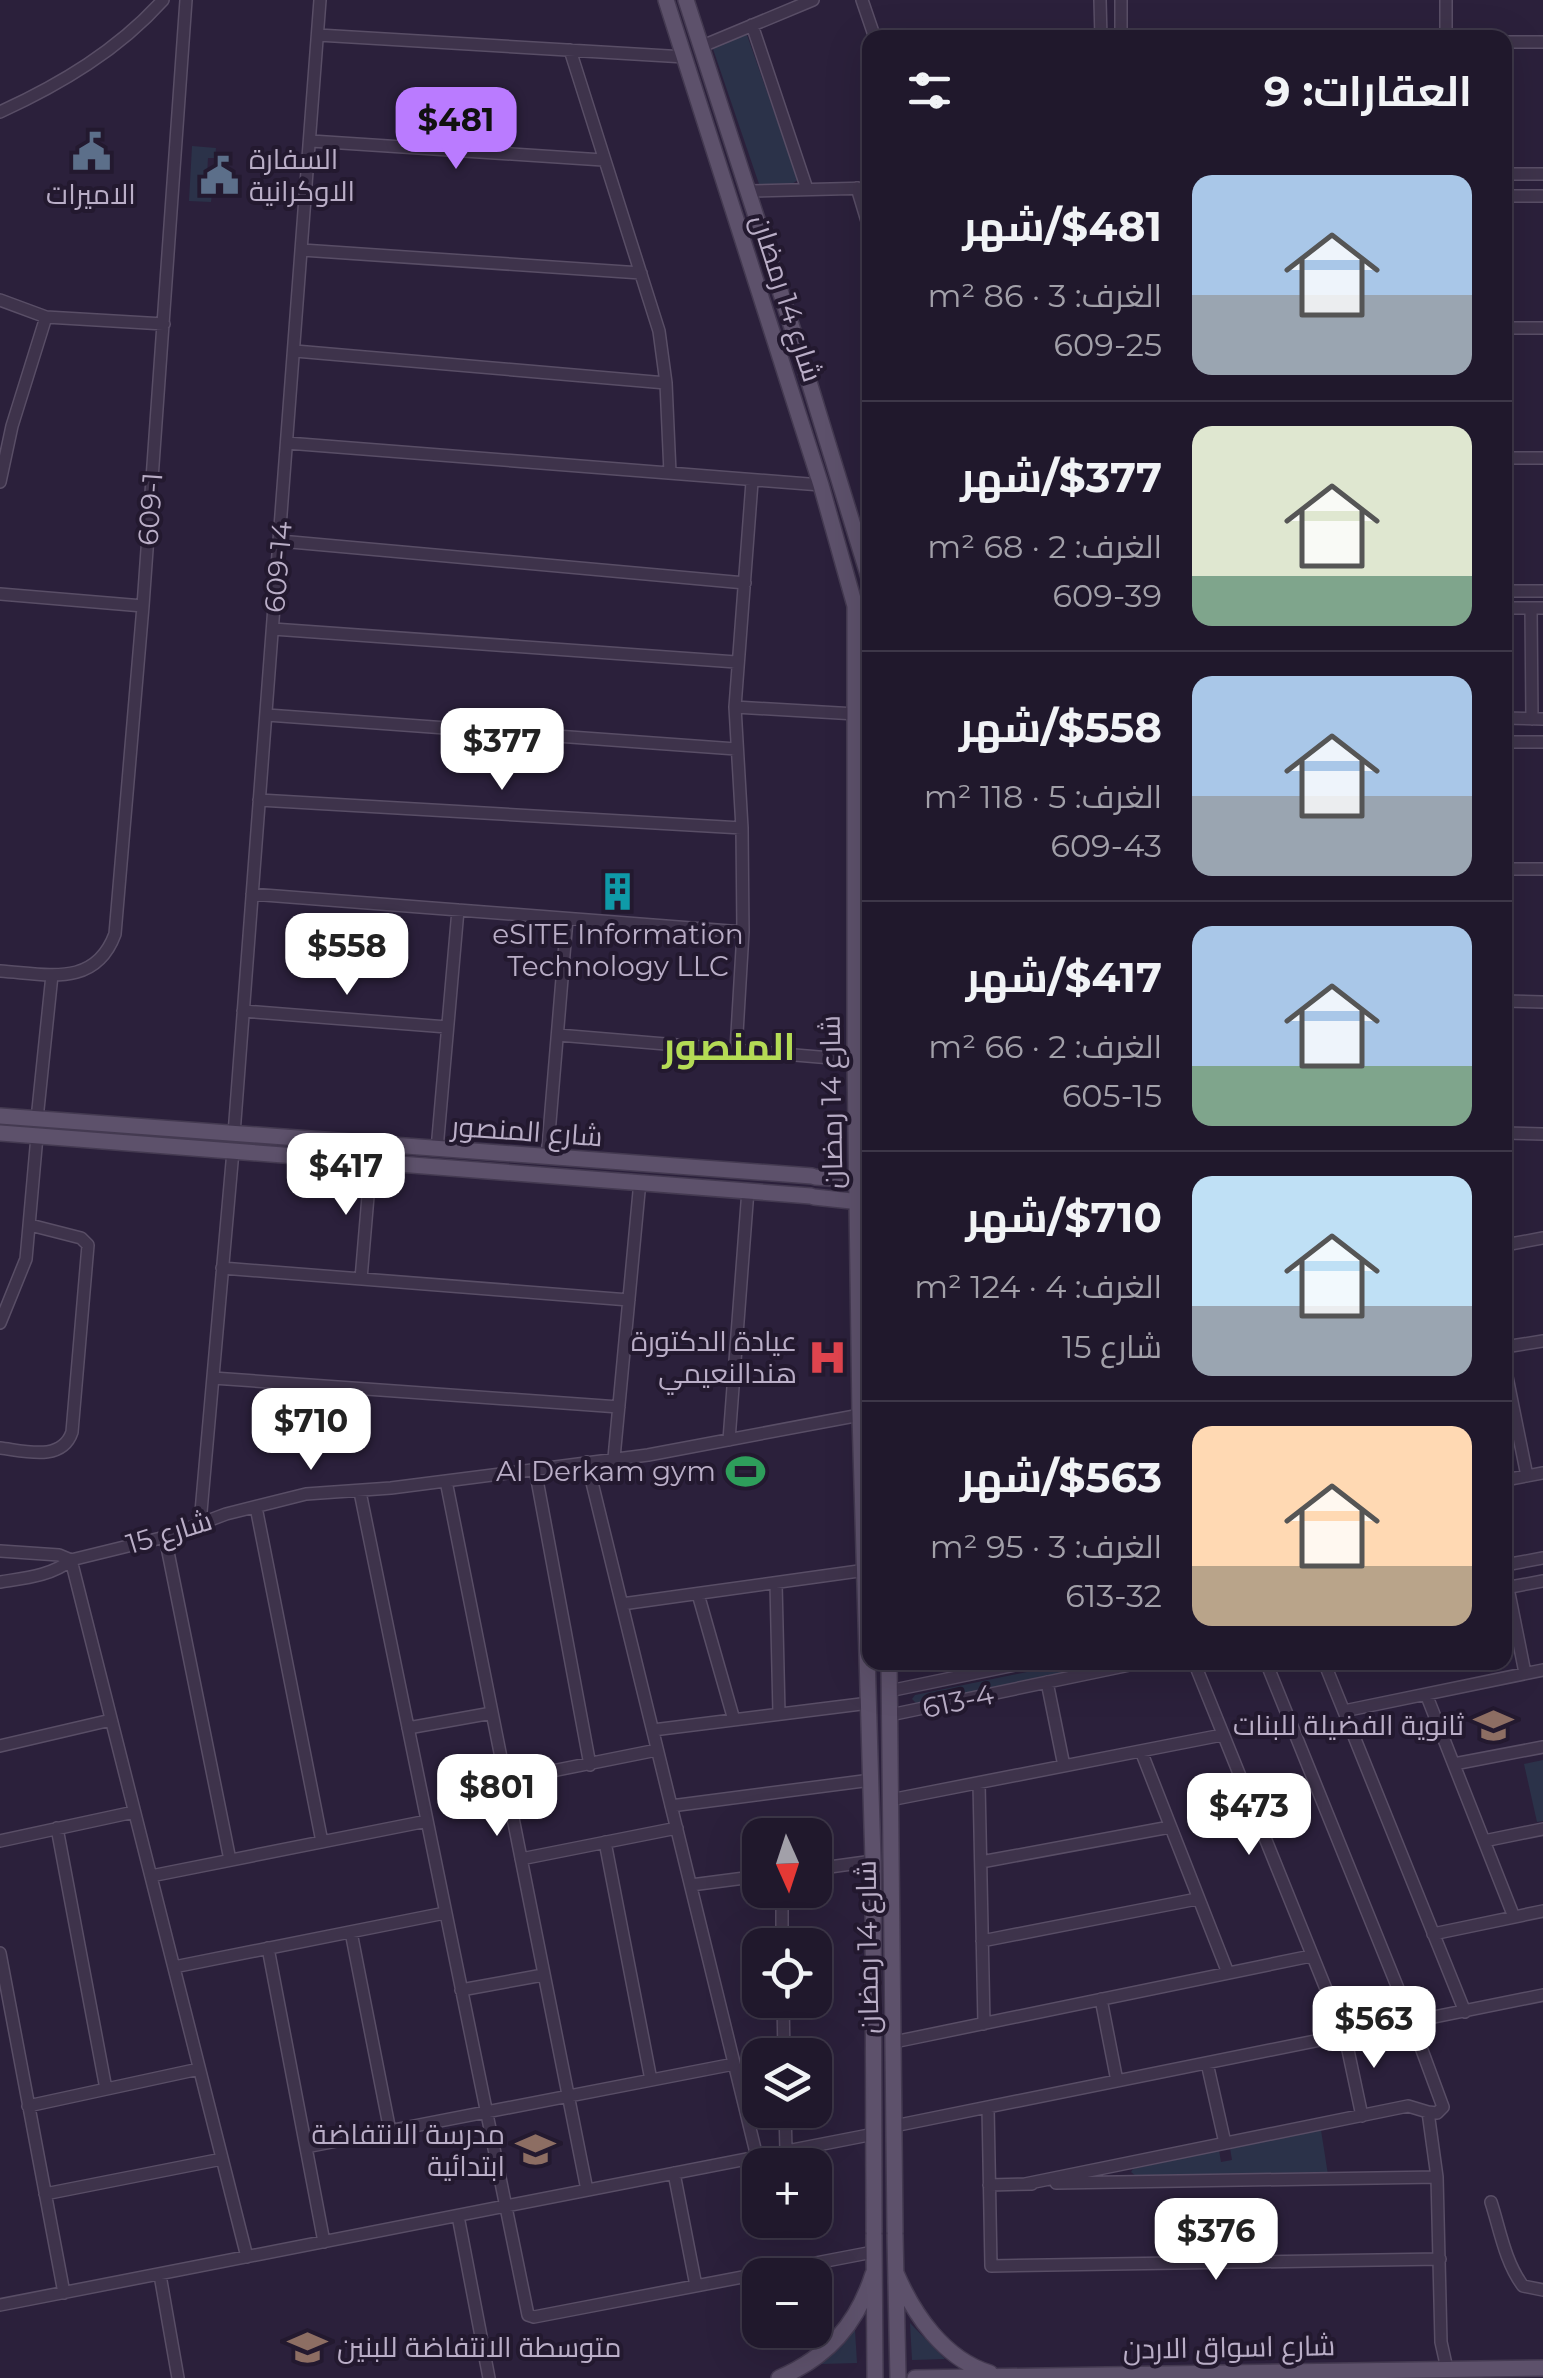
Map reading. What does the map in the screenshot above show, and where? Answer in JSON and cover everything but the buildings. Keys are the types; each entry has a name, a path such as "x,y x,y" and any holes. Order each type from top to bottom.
{"main road":[{"name":"شارع 14 رمضان","path":"666,0 821,486 855,606 855,1060 862,1153"},
{"name":"شارع 14 رمضان","path":"686,0 862,531"},
{"name":"شارع المنصور","path":"0,1116 37,1128"},
{"name":"شارع المنصور","path":"0,1133 37,1128 233,1143 438,1149 862,1180"},
{"name":"شارع المنصور","path":"233,1143 372,1161 862,1202"},
{"name":"شارع 14 رمضان","path":"862,1308 862,1465"},
{"name":"شارع 14 رمضان","path":"867,1670 873,1862 875,2378"},
{"name":"شارع 14 رمضان","path":"889,1670 898,2378"},
{"path":"896,2273 925,2326 972,2366 999,2375"},
{"path":"779,2378 821,2355 838,2339 865,2299 873,2274"},
{"name":"شارع اسواق الاردن","path":"916,2378 1447,2374 1543,2368"}],"street":[{"path":"0,112 54,86 104,54 163,0"},
{"name":"609-1","path":"0,970 80,973 108,953 116,934 144,606 186,0"},
{"name":"609-14","path":"200,1523 244,1012 320,0"},
{"path":"700,47 813,0"},
{"path":"862,0 872,30"},
{"path":"1100,0 1101,30"},
{"path":"1121,0 1122,30"},
{"path":"1446,0 1446,30"},
{"path":"752,26 807,189"},
{"path":"318,34 685,57"},
{"path":"1512,42 1543,42"},
{"path":"570,50 658,331 666,383 670,473"},
{"path":"311,141 604,160"},
{"path":"1512,174 1543,174"},
{"path":"749,191 862,188"},
{"path":"1512,196 1543,196"},
{"path":"302,250 641,274"},
{"path":"0,300 46,316 164,324"},
{"path":"0,482 12,426 46,316"},
{"path":"1512,328 1543,328"},
{"path":"295,351 666,383"},
{"path":"287,443 821,486"},
{"path":"1512,458 1543,458"},
{"path":"736,1050 743,932 736,662 752,482"},
{"path":"280,541 745,582"},
{"path":"1512,590 1543,591"},
{"path":"0,594 144,606"},
{"path":"1512,718 1538,719 1537,608"},
{"path":"273,629 736,662"},
{"path":"735,707 856,714"},
{"path":"267,716 736,748"},
{"path":"1512,742 1543,742"},
{"path":"260,800 742,828"},
{"path":"1512,869 1543,869"},
{"path":"252,894 743,932"},
{"path":"438,1149 458,910"},
{"path":"548,1158 567,918"},
{"path":"0,1323 26,1259 52,974"},
{"path":"1512,1001 1543,1002"},
{"path":"244,1012 447,1026"},
{"path":"558,1035 855,1060"},
{"path":"1512,1134 1543,1134"},
{"path":"361,1279 372,1161"},
{"path":"614,1458 640,1181"},
{"path":"729,1438 748,1190"},
{"path":"0,1448 52,1452 67,1444 72,1432 88,1245 82,1238 30,1225"},
{"path":"1512,1244 1543,1238"},
{"path":"222,1268 629,1300"},
{"path":"1512,1346 1543,1341"},
{"path":"212,1378 619,1408"},
{"path":"1512,1402 1527,1476"},
{"name":"شارع 15","path":"0,1582 59,1570 71,1560 165,1537 200,1523 306,1494 360,1492 640,1455 860,1413"},
{"path":"587,1462 755,2148"},
{"path":"535,1469 590,1765"},
{"path":"1512,1479 1543,1473"},
{"path":"446,1481 587,2190"},
{"path":"360,1492 527,2314 531,2318 696,2286 873,2240"},
{"path":"256,1507 322,1842"},
{"path":"165,1537 230,1860"},
{"path":"0,1552 58,1555 71,1560 247,2257"},
{"path":"1512,1564 1543,1558"},
{"path":"622,1604 862,1571"},
{"path":"1512,1587 1543,1580"},
{"path":"776,1583 779,1714"},
{"path":"698,1594 734,1720"},
{"path":"1512,1615 1525,1673"},
{"name":"613-4","path":"889,1691 990,1670"},
{"name":"613-4","path":"890,1715 1105,1670"},
{"path":"1197,1670 1345,2036 1362,2116"},
{"path":"1025,2184 1408,2106 1438,2114 1443,2108 1269,1670"},
{"path":"1327,1670 1464,2012"},
{"path":"1344,1711 1543,1670"},
{"path":"1046,1682 1064,1766"},
{"path":"1426,1694 1514,1917"},
{"path":"653,1730 868,1704"},
{"path":"408,1728 492,1713"},
{"path":"0,1746 111,1720"},
{"path":"890,1800 1222,1735"},
{"path":"1454,1764 1543,1747"},
{"path":"506,1780 658,1750"},
{"path":"1141,1751 1228,1973"},
{"path":"671,1806 871,1780"},
{"path":"979,1783 984,2024"},
{"path":"0,1841 134,1812"},
{"path":"151,1876 427,1821"},
{"path":"980,1862 1170,1827"},
{"path":"57,1828 106,2088"},
{"path":"521,1858 676,1828"},
{"path":"1484,1841 1543,1829"},
{"path":"605,1842 652,2080"},
{"path":"832,1867 873,1862"},
{"path":"690,1885 742,1878"},
{"path":"982,1940 1197,1899"},
{"path":"1433,1934 1543,1911"},
{"path":"174,1967 446,1913"},
{"path":"351,1932 390,2130"},
{"path":"268,1948 324,2242"},
{"path":"0,1953 64,2294"},
{"path":"894,2042 1311,1956"},
{"path":"461,1990 544,1975"},
{"path":"894,2126 1543,1995"},
{"path":"1102,1999 1117,2081"},
{"path":"1207,2063 1225,2143"},
{"path":"306,2147 734,2064"},
{"path":"28,2106 199,2068"},
{"path":"988,2107 991,2266 1440,2259"},
{"path":"1428,2112 1436,2177 1441,2342 1447,2374"},
{"path":"802,2148 874,2134"},
{"path":"45,2194 222,2159"},
{"path":"0,2306 742,2160"},
{"path":"674,2173 696,2286"},
{"path":"989,2186 1436,2177"},
{"path":"1492,2202 1500,2237 1517,2277 1523,2286 1543,2290"},
{"path":"458,2216 490,2378"},
{"path":"160,2274 178,2378"}],"shaded area":[{"path":"746,32 798,180 792,184 759,184 713,49 714,45"},
{"path":"192,146 216,148 215,158 208,158 206,192 212,193 211,202 189,201"},
{"path":"1037,1670 1078,1670 916,1703 912,1699 915,1695"},
{"path":"1543,1760 1543,1821 1537,1822 1524,1764"},
{"path":"1321,2130 1328,2175 1137,2177 1131,2172 1219,2150 1221,2162 1232,2160 1230,2148"},
{"path":"910,2323 945,2359 912,2360"},
{"path":"855,2330 857,2363 821,2364"}],"place":[{"name":"الاميرات","path":"91,151"},
{"name":"السفارة الاوكرانية","path":"219,175"},
{"name":"eSITE Information Technology LLC","path":"618,892"},
{"name":"عيادة الدكتورة هندالنعيمي","path":"827,1357"},
{"name":"Al Derkam gym","path":"746,1471"},
{"name":"ثانوية الفضيلة للبنات","path":"1494,1725"},
{"name":"مدرسة الانتفاضة ابتدائية","path":"535,2150"},
{"name":"متوسطة الانتفاضة للبنين","path":"307,2347"}],"district":[{"name":"المنصور","path":"729,1047"}]}
